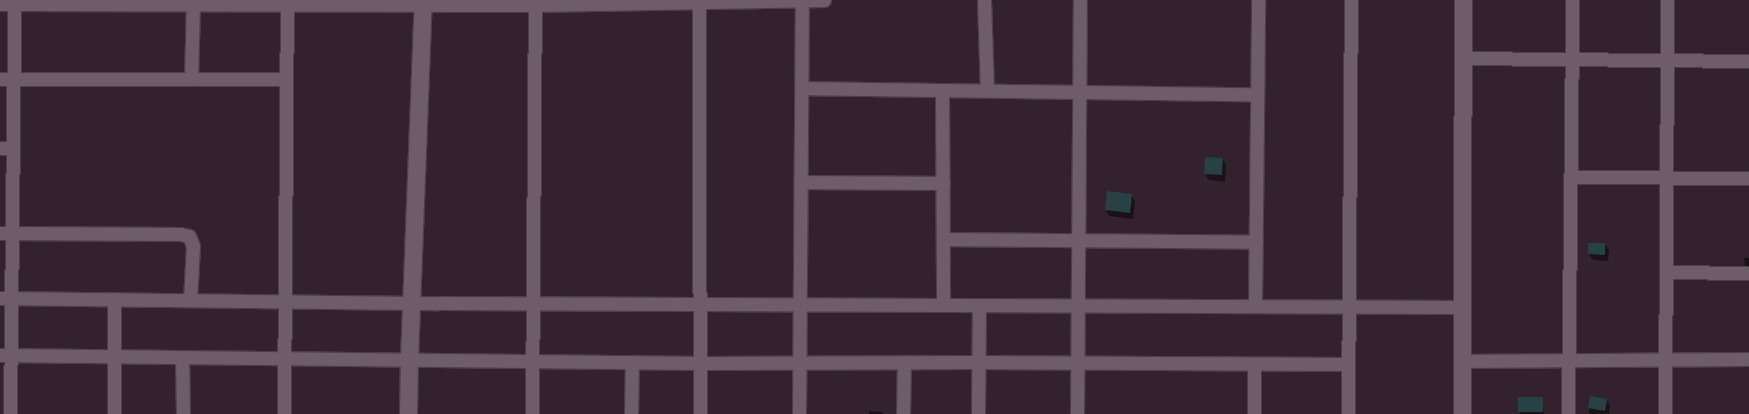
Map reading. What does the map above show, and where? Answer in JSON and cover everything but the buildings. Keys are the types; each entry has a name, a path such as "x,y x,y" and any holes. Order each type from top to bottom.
{"street":[{"path":"799,414 802,0"},
{"path":"0,4 14,2 193,4 287,2 535,3 824,0"},
{"path":"984,0 987,90"},
{"path":"1078,414 1080,0"},
{"path":"1255,306 1258,0"},
{"path":"1348,414 1351,0"},
{"path":"1462,414 1463,0"},
{"path":"1568,414 1572,0"},
{"path":"1665,414 1667,0"},
{"path":"699,1 700,304 702,364 700,414"},
{"path":"10,414 6,355 6,234 7,148 14,79 14,2"},
{"path":"284,414 287,2"},
{"path":"408,414 423,2"},
{"path":"532,414 535,3"},
{"path":"191,79 193,4"},
{"path":"1463,58 1749,61"},
{"path":"0,79 286,79"},
{"path":"801,88 1257,94"},
{"path":"942,90 943,304"},
{"path":"1570,176 1749,178"},
{"path":"801,182 943,183"},
{"path":"6,234 180,234 189,236 193,246 190,300"},
{"path":"943,239 1256,242"},
{"path":"1666,272 1749,273"},
{"path":"6,298 700,304 1462,307"},
{"path":"114,299 114,414"},
{"path":"978,414 979,304"},
{"path":"6,355 409,359 702,364 1078,362 1348,364"},
{"path":"182,357 183,414"},
{"path":"1462,361 1749,359"},
{"path":"631,414 632,362"},
{"path":"903,414 904,362"},
{"path":"1254,364 1254,414"}]}
